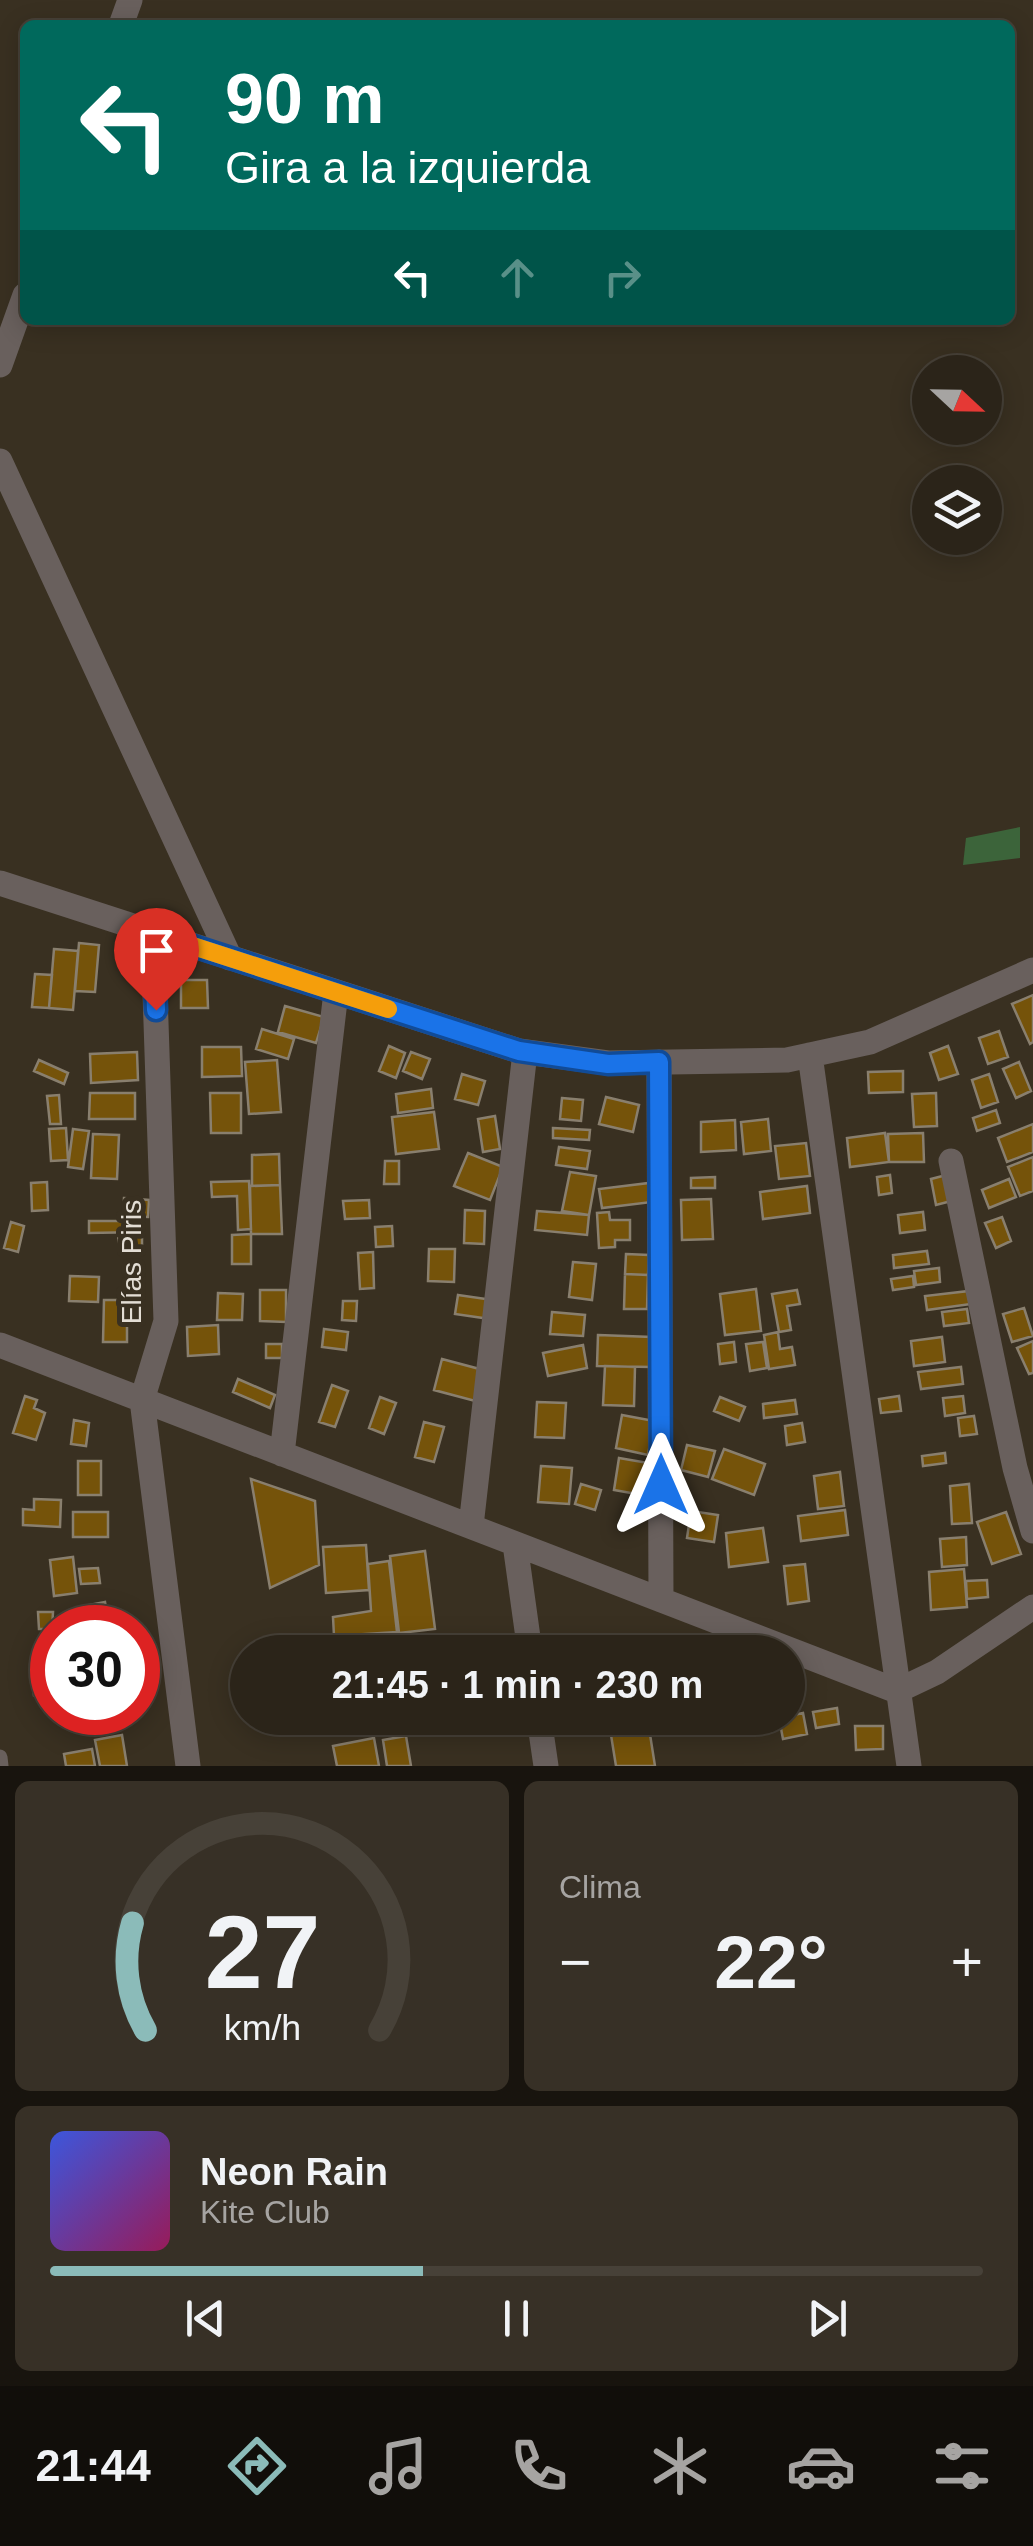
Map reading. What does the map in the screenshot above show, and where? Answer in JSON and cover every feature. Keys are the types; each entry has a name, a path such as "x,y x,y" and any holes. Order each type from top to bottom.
{"street":[{"path":"0,365 20,309"},
{"path":"0,460 230,958"},
{"path":"0,884 525,1052 608,1064 787,1060 870,1042 1033,970"},
{"name":"Elías Piris","path":"153,933 166,1321 142,1400 188,1766"},
{"path":"282,1454 336,992"},
{"path":"471,1526 525,1052"},
{"path":"810,1055 909,1766"},
{"path":"659,1062 661,1600"},
{"path":"952,1160 1015,1468 1033,1531"},
{"path":"0,1345 897,1691 937,1672 1033,1607"},
{"path":"515,1544 528,1635"},
{"path":"541,1735 546,1766"}],"lane":[{"path":"0,1756 1,1766"}],"green space":[{"path":"1020,827 1020,858 963,865 966,838"}],"building":[{"path":"79,943 99,945 95,992 75,991"},
{"path":"54,949 78,951 73,1010 49,1008"},
{"path":"35,974 52,975 49,1008 32,1007"},
{"path":"181,980 207,980 208,1008 181,1008"},
{"path":"1033,995 1033,1042 1030,1044 1012,1004"},
{"path":"285,1006 324,1017 316,1043 278,1032"},
{"path":"262,1029 294,1039 288,1059 256,1049"},
{"path":"999,1031 1008,1057 988,1064 979,1038"},
{"path":"389,1046 405,1053 396,1078 379,1071"},
{"path":"948,1046 958,1074 939,1080 930,1053"},
{"path":"202,1047 241,1047 242,1076 202,1077"},
{"path":"137,1052 138,1080 91,1083 90,1054"},
{"path":"411,1052 430,1059 422,1079 403,1071"},
{"path":"39,1060 68,1073 64,1084 34,1071"},
{"path":"277,1060 281,1112 249,1114 245,1062"},
{"path":"1019,1062 1031,1091 1016,1098 1003,1069"},
{"path":"903,1071 903,1092 869,1093 868,1072"},
{"path":"462,1074 485,1081 478,1105 455,1099"},
{"path":"989,1074 998,1102 981,1108 972,1080"},
{"path":"431,1089 433,1108 398,1113 396,1094"},
{"path":"90,1093 135,1093 135,1119 89,1119"},
{"path":"210,1093 241,1093 241,1133 211,1133"},
{"path":"936,1093 937,1126 914,1127 912,1094"},
{"path":"59,1095 61,1124 50,1124 47,1096"},
{"path":"606,1097 639,1105 633,1132 599,1124"},
{"path":"562,1098 583,1100 581,1121 560,1119"},
{"path":"996,1110 1000,1123 977,1131 973,1118"},
{"path":"434,1112 439,1149 396,1154 392,1117"},
{"path":"495,1116 500,1149 483,1152 478,1119"},
{"path":"768,1119 771,1151 744,1154 741,1122"},
{"path":"735,1120 736,1150 701,1152 701,1122"},
{"path":"1033,1124 1033,1152 1007,1162 998,1138"},
{"path":"66,1128 68,1160 51,1161 49,1129"},
{"path":"553,1128 590,1130 589,1140 553,1138"},
{"path":"73,1129 89,1131 83,1169 68,1167"},
{"path":"885,1133 889,1162 850,1167 847,1138"},
{"path":"923,1133 924,1162 889,1162 888,1134"},
{"path":"93,1134 119,1135 117,1179 91,1178"},
{"path":"806,1143 810,1176 779,1179 775,1146"},
{"path":"559,1147 590,1151 587,1169 556,1165"},
{"path":"468,1153 503,1167 490,1200 454,1186"},
{"path":"279,1154 280,1185 252,1186 252,1155"},
{"path":"1033,1157 1033,1191 1020,1196 1008,1167"},
{"path":"385,1161 399,1161 399,1184 384,1184"},
{"path":"570,1172 596,1176 589,1215 562,1211"},
{"path":"950,1174 955,1200 936,1205 931,1179"},
{"path":"890,1175 892,1193 879,1195 877,1177"},
{"path":"715,1177 715,1188 691,1188 691,1178"},
{"path":"1009,1179 1016,1197 989,1208 982,1190"},
{"path":"249,1181 251,1229 238,1230 237,1196 212,1197 211,1182"},
{"path":"47,1182 48,1210 32,1211 31,1183"},
{"path":"649,1183 652,1202 602,1208 599,1189"},
{"path":"280,1185 282,1234 251,1234 250,1186"},
{"path":"807,1186 810,1213 763,1219 760,1192"},
{"path":"124,1198 149,1200 148,1217 123,1216"},
{"path":"711,1199 713,1239 682,1240 681,1200"},
{"path":"369,1200 370,1218 345,1219 343,1201"},
{"path":"465,1210 485,1211 484,1244 464,1243"},
{"path":"537,1211 589,1215 587,1235 535,1230"},
{"path":"609,1212 610,1220 630,1220 630,1240 615,1240 615,1247 599,1248 597,1213"},
{"path":"923,1212 925,1230 900,1233 898,1215"},
{"path":"1002,1217 1011,1241 996,1248 985,1223"},
{"path":"89,1221 141,1221 142,1232 89,1233"},
{"path":"11,1222 24,1226 18,1252 4,1248"},
{"path":"392,1226 393,1246 376,1247 375,1227"},
{"path":"118,1232 142,1232 142,1248 119,1248"},
{"path":"251,1234 251,1264 232,1264 232,1235"},
{"path":"429,1249 455,1249 454,1282 428,1281"},
{"path":"927,1251 929,1264 894,1268 893,1255"},
{"path":"373,1252 374,1288 360,1289 358,1253"},
{"path":"626,1254 649,1255 648,1275 625,1274"},
{"path":"573,1262 596,1264 592,1300 569,1297"},
{"path":"939,1268 940,1282 916,1285 914,1271"},
{"path":"625,1274 648,1275 647,1309 624,1309"},
{"path":"70,1276 99,1277 98,1302 69,1301"},
{"path":"913,1276 914,1287 893,1290 891,1279"},
{"path":"756,1289 761,1331 725,1335 720,1294"},
{"path":"260,1290 286,1290 286,1322 260,1321"},
{"path":"797,1290 800,1304 787,1306 791,1330 779,1332 772,1294"},
{"path":"969,1291 971,1304 927,1310 925,1296"},
{"path":"218,1293 243,1294 242,1320 217,1320"},
{"path":"458,1295 493,1300 490,1319 455,1314"},
{"path":"104,1300 127,1300 127,1342 103,1342"},
{"path":"343,1301 357,1301 356,1321 342,1320"},
{"path":"1024,1308 1033,1336 1012,1342 1003,1314"},
{"path":"967,1309 969,1323 944,1326 942,1312"},
{"path":"552,1312 585,1315 583,1336 550,1334"},
{"path":"218,1325 219,1354 188,1356 187,1327"},
{"path":"324,1329 348,1332 346,1350 322,1347"},
{"path":"778,1332 780,1349 792,1347 795,1365 769,1369 764,1335"},
{"path":"598,1335 652,1337 651,1367 597,1366"},
{"path":"942,1337 945,1362 914,1366 911,1341"},
{"path":"1033,1341 1033,1373 1029,1374 1017,1348"},
{"path":"734,1342 736,1362 720,1364 718,1344"},
{"path":"763,1342 767,1368 750,1371 746,1344"},
{"path":"266,1344 282,1344 282,1358 266,1358"},
{"path":"583,1345 587,1368 548,1376 543,1353"},
{"path":"442,1359 487,1371 479,1402 434,1390"},
{"path":"605,1366 635,1367 634,1406 603,1405"},
{"path":"961,1367 963,1384 921,1389 918,1372"},
{"path":"238,1379 275,1395 270,1408 233,1392"},
{"path":"332,1385 348,1391 335,1427 319,1422"},
{"path":"25,1396 37,1400 34,1408 45,1413 36,1440 13,1433"},
{"path":"899,1396 901,1411 881,1413 879,1399"},
{"path":"963,1396 965,1413 945,1416 943,1398"},
{"path":"380,1397 396,1403 384,1434 369,1428"},
{"path":"720,1397 745,1407 739,1421 714,1411"},
{"path":"795,1400 797,1414 764,1418 763,1404"},
{"path":"537,1402 566,1403 564,1438 535,1437"},
{"path":"622,1415 654,1421 648,1455 616,1448"},
{"path":"974,1416 977,1434 960,1436 958,1418"},
{"path":"74,1420 89,1423 86,1446 71,1444"},
{"path":"424,1422 444,1427 434,1462 415,1457"},
{"path":"802,1423 805,1442 787,1445 785,1426"},
{"path":"687,1445 715,1451 708,1477 681,1470"},
{"path":"724,1449 765,1464 754,1495 712,1479"},
{"path":"945,1453 946,1463 923,1466 922,1456"},
{"path":"619,1458 654,1464 648,1496 614,1490"},
{"path":"78,1461 101,1461 101,1495 78,1495"},
{"path":"541,1466 572,1468 569,1504 538,1502"},
{"path":"840,1472 844,1506 818,1509 814,1476"},
{"path":"251,1479 315,1501 319,1565 270,1588"},
{"path":"581,1484 601,1490 595,1510 575,1504"},
{"path":"969,1484 972,1523 952,1524 950,1486"},
{"path":"34,1499 61,1500 60,1527 23,1525 23,1509 34,1510"},
{"path":"845,1510 848,1535 801,1541 798,1516"},
{"path":"691,1511 718,1515 714,1542 687,1538"},
{"path":"73,1512 108,1512 108,1537 73,1537"},
{"path":"1006,1512 1021,1554 992,1564 977,1522"},
{"path":"763,1528 768,1562 729,1567 726,1533"},
{"path":"966,1537 967,1565 942,1567 940,1539"},
{"path":"366,1545 369,1590 326,1593 323,1547"},
{"path":"425,1551 435,1629 399,1633 390,1556"},
{"path":"73,1557 77,1593 54,1596 50,1560"},
{"path":"389,1561 397,1632 334,1635 333,1617 371,1611 368,1564"},
{"path":"805,1564 809,1601 788,1604 784,1566"},
{"path":"98,1568 100,1583 81,1584 79,1569"},
{"path":"964,1569 967,1607 931,1610 929,1572"},
{"path":"987,1580 988,1597 967,1599 966,1581"},
{"path":"837,1708 839,1724 816,1728 813,1712"},
{"path":"855,1726 883,1726 883,1749 856,1750"},
{"path":"122,1735 127,1766 100,1766 95,1740"},
{"path":"611,1735 650,1735 655,1766 616,1766"},
{"path":"406,1736 411,1766 387,1766 383,1740"},
{"path":"374,1738 379,1766 337,1766 333,1746"},
{"path":"92,1749 95,1766 66,1766 64,1754"}],"slow traffic":[{"path":"193,946 388,1009"}],"route":[{"path":"156,1010 153,933 519,1051 608,1064 659,1062 661,1485"}]}
